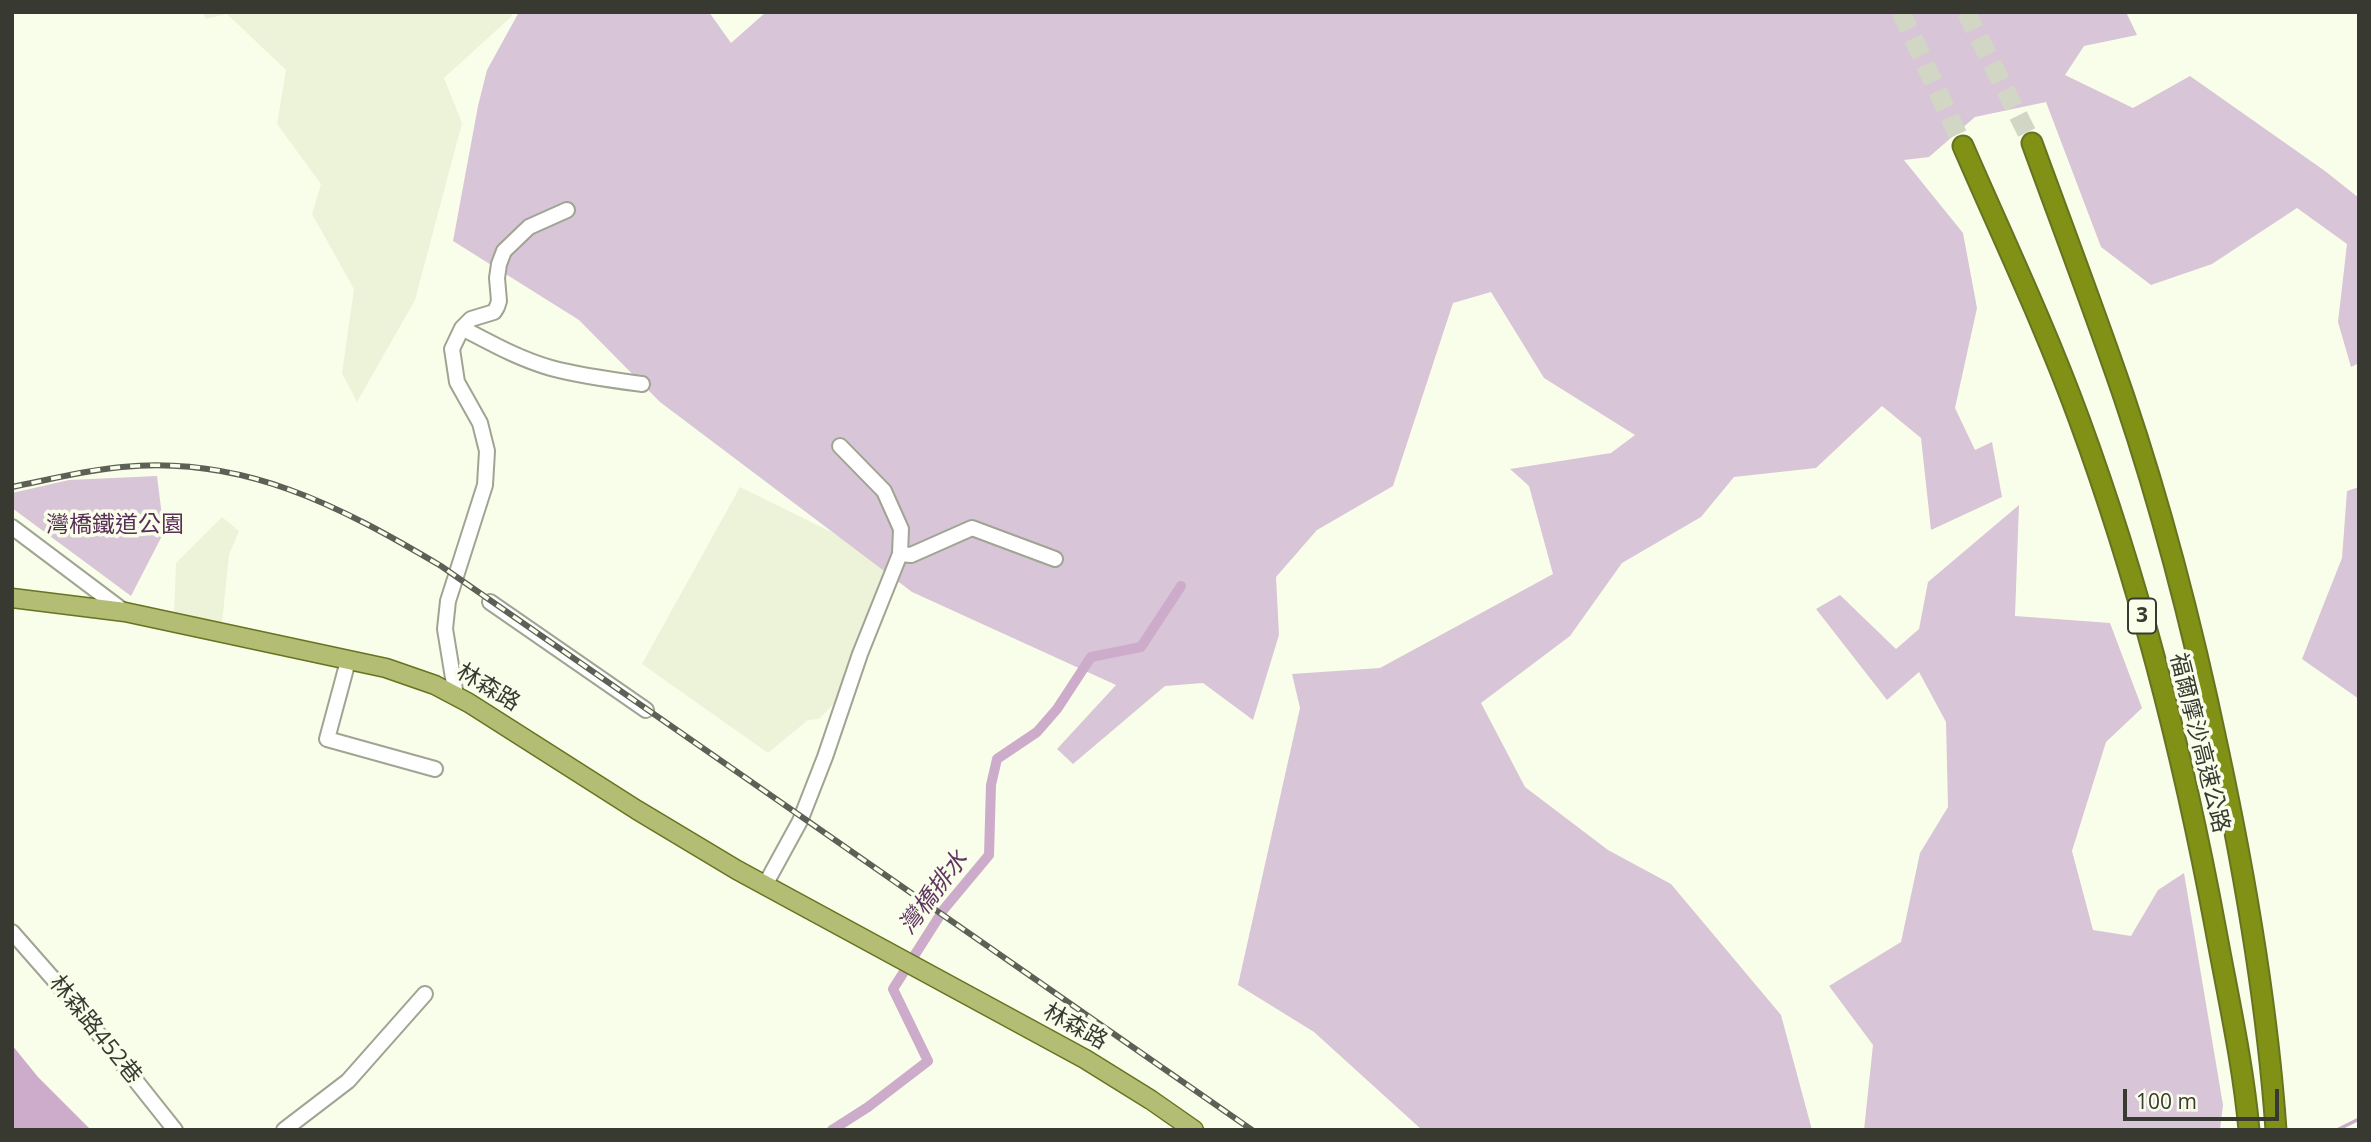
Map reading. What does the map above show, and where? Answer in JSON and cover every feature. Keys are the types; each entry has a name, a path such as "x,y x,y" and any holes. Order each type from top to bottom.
{"highway":[{"name":"福爾摩沙高速公路","path":"2032,143 2125,399 2181,592 2206,691 2241,853 2259,967 2276,1130"},
{"name":"福爾摩沙高速公路","path":"1963,146 2078,418 2137,595 2204,865 2249,1130"}],"main road":[{"name":"林森路","path":"12,598 125,611 386,668 435,685 637,810 765,885 1085,1059 1194,1130"}],"street":[{"path":"456,696 445,629 448,601 485,485 487,451 480,423 457,382 452,349 462,328 471,319 494,312 497,307 497,278 504,251 529,228 567,210"},
{"path":"462,328 504,350 549,367 579,375 642,384"},
{"path":"765,885 800,821 860,654 900,554 901,529 884,491 841,446"},
{"path":"12,527 125,611"},
{"path":"900,554 911,555 972,528 1055,559"},
{"path":"490,602 646,710"},
{"path":"348,661 327,739 435,769"},
{"name":"林森路452巷","path":"12,932 70,998 175,1130"},
{"path":"284,1130 348,1082 425,994"}],"shaded area":[{"path":"202,12 511,12 512,16 444,78 462,123 415,300 357,402 342,373 354,289 312,214 321,184 277,124 286,70 227,14 206,19"},
{"path":"740,487 888,560 844,693 819,719 808,720 768,753 642,664"},
{"path":"222,517 239,531 229,555 222,623 174,614 176,563"},
{"path":"12,1045 38,1077 91,1130 12,1130"}],"green space":[{"path":"519,12 709,12 731,43 766,12 2126,12 2137,35 2084,46 2065,75 2133,108 2190,76 2359,198 2359,363 2351,367 2338,322 2347,244 2297,208 2212,264 2151,285 2101,247 2046,102 1975,117 1929,157 1904,160 1963,233 1977,308 1955,408 1975,450 1992,442 2002,497 1931,530 1921,438 1882,406 1816,468 1734,477 1701,517 1622,563 1570,636 1481,703 1525,787 1608,850 1671,884 1781,1015 1812,1130 1422,1130 1314,1032 1238,985 1300,708 1292,674 1380,668 1553,574 1529,486 1510,469 1611,453 1635,435 1544,378 1491,292 1453,303 1393,486 1317,530 1276,577 1279,635 1253,720 1203,683 1165,686 1073,764 1057,749 1116,685 912,592 660,402 579,320 453,241 487,70"},
{"name":"灣橋鐵道公園","path":"157,476 164,532 131,596 12,508 12,493 69,480"},
{"path":"2359,487 2359,699 2302,659 2342,558 2347,491"},
{"path":"2019,505 2015,616 2110,623 2142,708 2106,742 2072,851 2093,930 2131,936 2158,890 2184,873 2223,1105 2220,1130 1864,1130 1873,1045 1829,986 1901,942 1920,853 1948,807 1946,722 1919,672 1887,700 1816,609 1840,595 1896,649 1919,629 1928,582"}],"waterway":[{"name":"灣橋排水","path":"832,1130 868,1107 928,1061 893,989 944,909 989,855 991,785 997,759 1037,732 1057,709 1091,657 1141,647 1181,586"},
{"path":"2337,1130 2359,1119"}],"tunnel":[{"path":"1901,12 1963,146"},
{"path":"1966,12 2032,143"}],"railway":[{"path":"12,487 122,467 166,465 209,469 249,477 289,490 366,524 441,566 1252,1130"}]}
